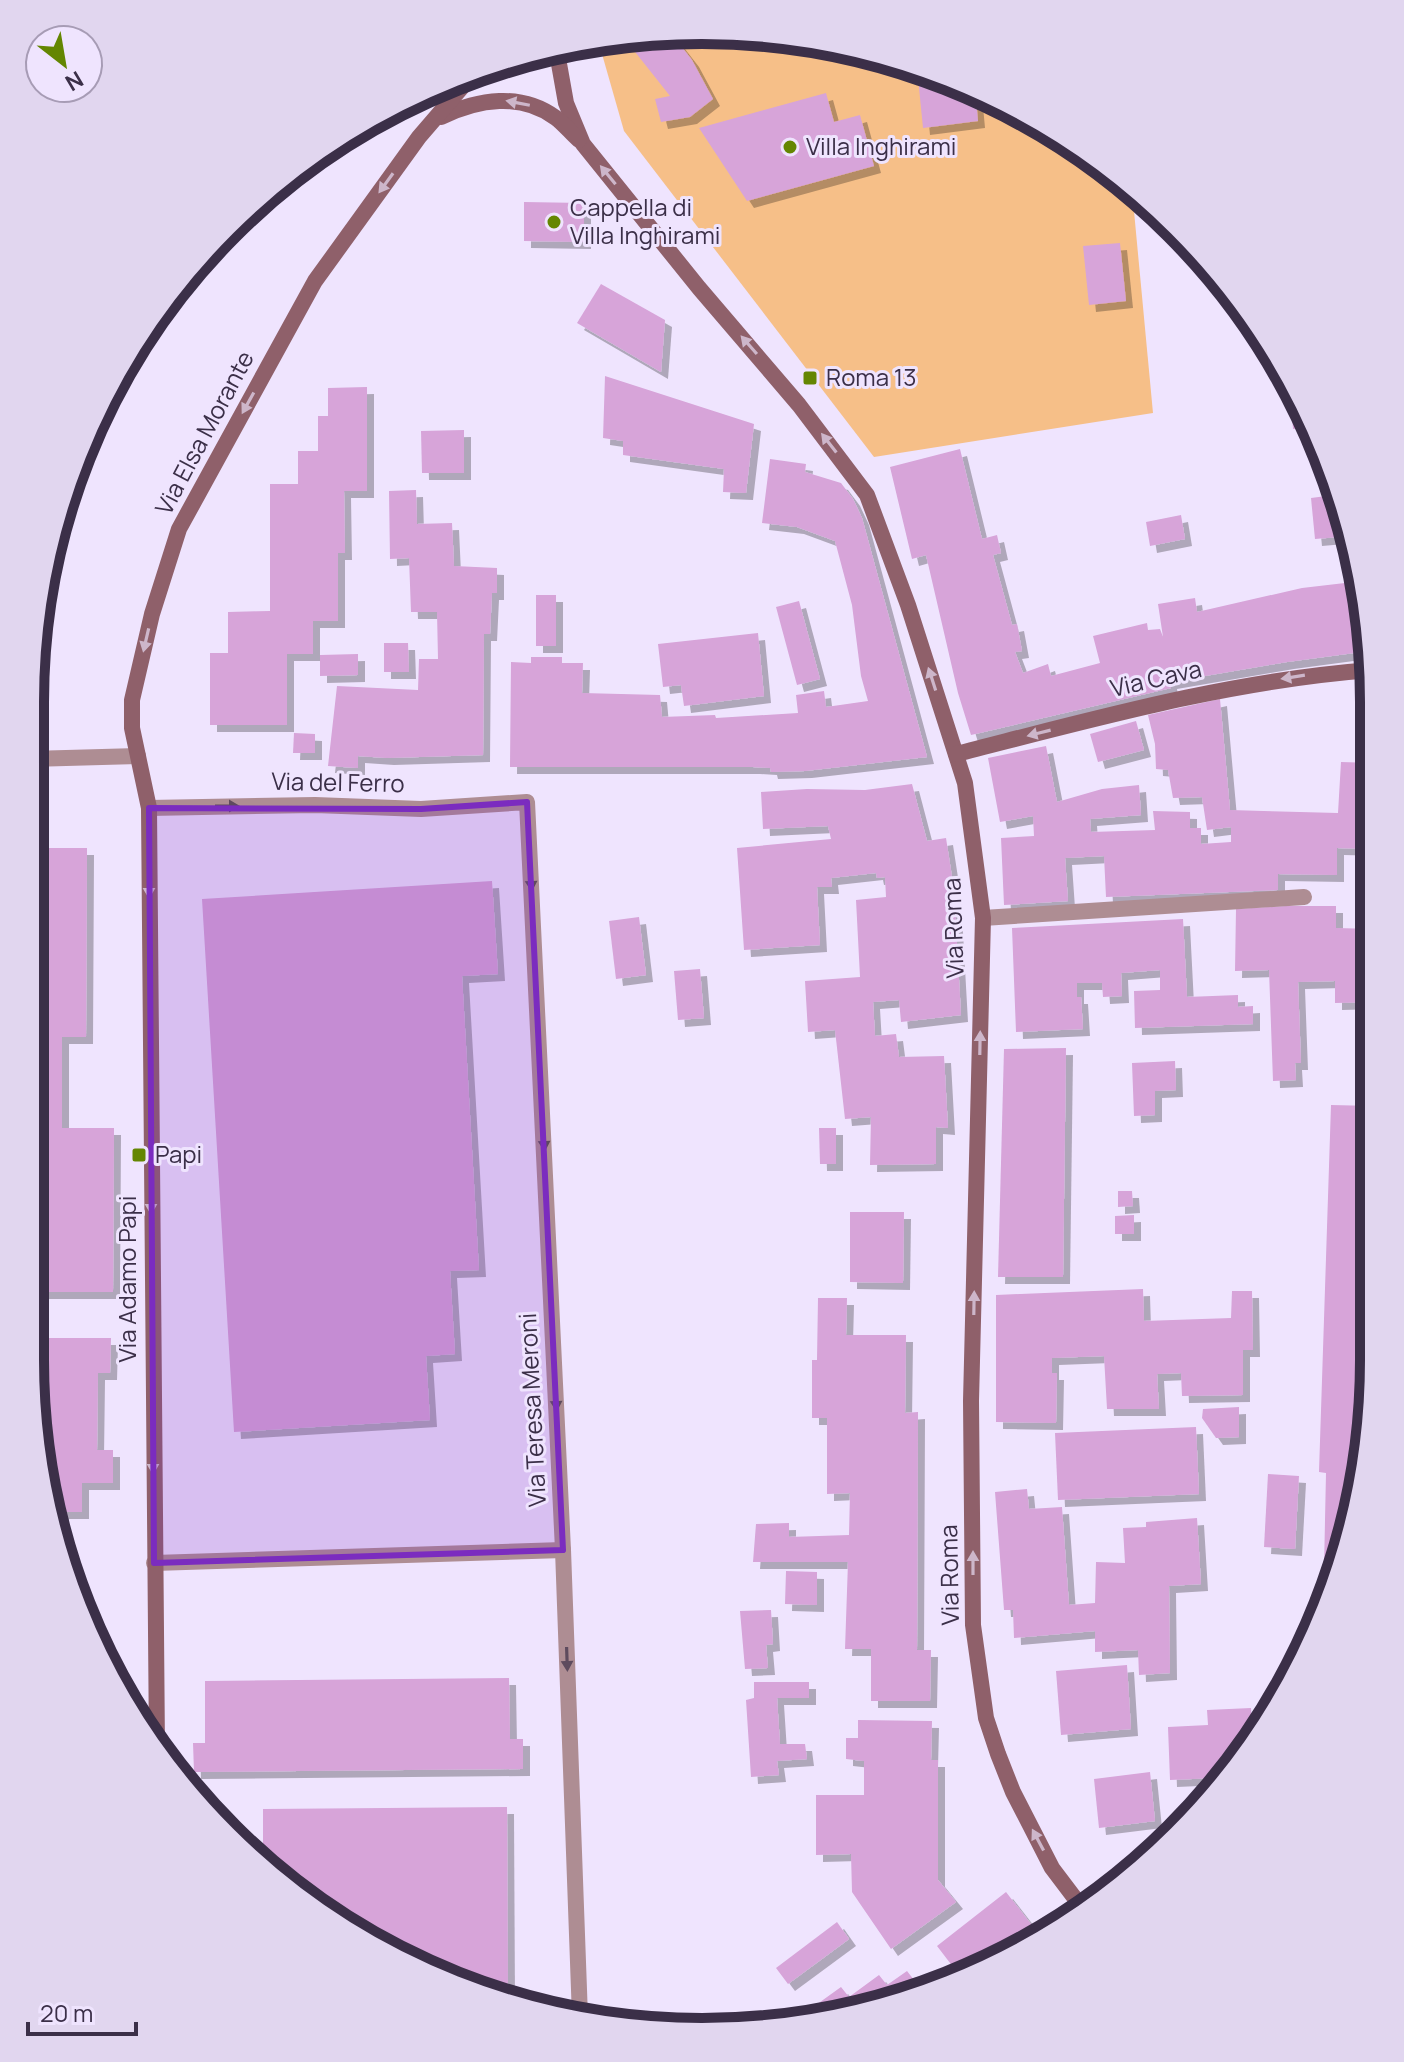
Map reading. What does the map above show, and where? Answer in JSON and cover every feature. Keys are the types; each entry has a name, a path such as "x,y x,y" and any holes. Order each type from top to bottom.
{"street":[{"name":"Via Roma","path":"558,60 566,103 583,144 699,288 799,405 867,495 908,605 965,783 983,918 971,1401 973,1625 986,1718 998,1754 1013,1792 1052,1868 1077,1901"},
{"name":"Via Elsa Morante","path":"149,808 132,728 132,700 152,614 179,529 315,281 433,121 459,91"},
{"path":"433,121 480,102 509,101 533,106 555,117 583,144"},
{"name":"Via Cava","path":"956,754 1201,692 1302,675 1359,671"},
{"path":"44,759 138,756"},
{"name":"Via del Ferro","path":"149,808 315,805 421,809 527,802"},
{"name":"Via Teresa Meroni","path":"527,802 563,1550 580,2006"},
{"name":"Via Adamo Papi","path":"149,808 157,1728"},
{"path":"983,918 1304,897"},
{"path":"154,1563 563,1550"},
{"path":"1052,1868 1068,1907"}],"highlighted area":[{"path":"527,802 563,1550 154,1563 149,808 421,809"}],"shaded area":[{"path":"702,44 788,50 872,66 954,94 1031,132 1068,155 1133,205 1153,413 874,457 624,131 602,52 659,45"}],"building":[{"path":"680,45 713,99 690,117 661,122 655,99 670,96 632,48"},
{"path":"918,81 976,104 978,121 923,128"},
{"name":"Villa Inghirami","path":"826,93 834,122 860,115 874,166 747,201 699,128"},
{"name":"Cappella di Villa Inghirami","path":"524,202 584,203 584,242 524,241"},
{"path":"1120,243 1126,301 1089,305 1083,246"},
{"path":"601,284 665,320 661,372 577,323"},
{"path":"605,376 754,424 746,493 723,492 724,469 623,455 623,441 603,438"},
{"path":"367,387 367,491 344,491 345,553 338,553 338,621 313,621 313,654 287,654 287,725 210,725 210,653 228,653 228,612 270,611 270,484 298,484 298,451 318,451 318,416 328,416 328,388"},
{"path":"1292,410 1300,428 1293,429"},
{"path":"464,430 464,473 422,473 421,431"},
{"path":"960,449 982,539 997,535 1001,553 993,555 1012,625 1017,624 1022,651 1015,652 1023,673 1048,664 1051,676 1100,663 1093,636 1147,623 1148,630 1160,629 1163,637 1158,604 1195,598 1197,612 1302,588 1348,583 1358,652 1170,682 1171,688 971,735 958,693 926,555 912,559 890,467"},
{"path":"770,459 806,464 805,472 841,483 853,499 862,518 927,757 771,772 770,768 753,767 510,767 511,662 531,663 531,657 562,657 562,663 583,663 582,693 660,695 662,717 715,715 716,718 798,713 796,695 824,691 826,707 868,701 861,676 852,605 835,541 797,527 762,523"},
{"path":"416,490 417,524 452,523 454,566 497,568 497,593 492,593 490,634 484,634 483,755 358,756 358,768 328,766 337,686 418,690 419,659 438,659 437,612 411,612 409,558 390,559 389,491"},
{"path":"1327,496 1338,537 1315,539 1311,498"},
{"path":"1181,515 1185,539 1150,546 1146,522"},
{"path":"536,595 556,595 556,646 536,646"},
{"path":"799,601 820,679 797,685 776,607"},
{"path":"758,633 764,696 684,706 681,685 663,687 658,644"},
{"path":"384,643 408,643 409,672 384,672"},
{"path":"358,654 358,675 320,676 320,655"},
{"path":"1220,699 1230,810 1338,813 1341,762 1360,763 1360,849 1337,848 1337,875 1278,874 1278,890 1106,897 1104,856 1065,858 1068,901 1004,905 1001,838 1034,836 1033,816 1000,822 988,758 1046,746 1057,802 1102,789 1139,785 1141,815 1090,819 1091,832 1155,830 1153,811 1190,812 1190,828 1201,828 1201,844 1231,842 1231,827 1207,830 1202,797 1173,798 1168,770 1156,769 1155,744 1148,715"},
{"path":"1136,721 1144,750 1098,762 1090,734"},
{"path":"294,733 315,734 315,753 293,753"},
{"path":"912,784 927,841 946,838 954,890 961,1015 901,1022 899,1000 873,1002 875,1036 896,1034 899,1057 944,1056 948,1128 936,1127 936,1164 870,1165 871,1117 845,1119 835,1030 808,1032 805,981 860,977 856,900 886,897 885,877 877,878 876,873 831,878 832,887 817,887 820,945 744,950 737,848 831,839 828,826 763,829 761,792 865,790"},
{"path":"44,848 87,848 86,1037 62,1037 62,1128 114,1128 113,1292 44,1292"},
{"path":"492,881 498,974 462,976 479,1270 450,1271 455,1354 426,1356 430,1420 234,1432 202,899"},
{"path":"1336,906 1336,928 1360,929 1360,1002 1335,1003 1335,981 1298,982 1301,1063 1295,1063 1296,1080 1273,1081 1269,970 1235,971 1236,909"},
{"path":"639,917 646,975 616,979 609,921"},
{"path":"1183,919 1187,997 1238,995 1238,1007 1253,1006 1253,1024 1135,1028 1134,991 1160,990 1160,970 1121,973 1122,996 1103,997 1102,983 1077,983 1083,1029 1016,1032 1012,928"},
{"path":"700,969 704,1018 678,1020 674,971"},
{"path":"1066,1048 1063,1277 998,1277 1004,1049"},
{"path":"1175,1061 1176,1090 1155,1091 1155,1115 1134,1116 1132,1063"},
{"path":"1331,1105 1360,1106 1359,1403 1347,1488 1324,1575 1326,1473 1319,1472"},
{"path":"819,1128 836,1128 836,1164 820,1164"},
{"path":"1118,1191 1132,1191 1133,1206 1118,1207"},
{"path":"850,1212 904,1212 903,1283 850,1282"},
{"path":"1134,1215 1134,1234 1115,1234 1115,1216"},
{"path":"1143,1289 1144,1321 1231,1318 1232,1291 1252,1291 1253,1350 1243,1350 1243,1395 1182,1396 1181,1373 1157,1374 1159,1409 1107,1409 1104,1356 1052,1358 1052,1373 1057,1373 1056,1423 996,1422 996,1295"},
{"path":"818,1298 847,1298 846,1335 906,1335 905,1413 918,1412 917,1650 931,1650 930,1701 871,1701 871,1649 845,1649 848,1562 753,1562 756,1524 789,1523 789,1537 849,1535 850,1493 827,1494 827,1418 812,1418 812,1360 817,1360"},
{"path":"44,1338 111,1338 110,1373 98,1373 97,1450 113,1450 113,1483 82,1483 82,1512 62,1512 45,1403"},
{"path":"1239,1407 1239,1437 1216,1438 1202,1418 1203,1409"},
{"path":"1196,1427 1199,1494 1058,1500 1055,1433"},
{"path":"1268,1474 1299,1476 1295,1549 1264,1547"},
{"path":"1027,1489 1029,1509 1062,1507 1069,1605 1095,1603 1096,1562 1125,1563 1123,1528 1146,1527 1146,1522 1197,1518 1201,1584 1169,1586 1170,1673 1139,1675 1138,1650 1095,1652 1095,1631 1014,1638 1013,1610 1004,1610 995,1492"},
{"path":"786,1571 817,1572 817,1605 785,1604"},
{"path":"771,1610 773,1644 766,1645 768,1668 745,1669 740,1611"},
{"path":"1127,1665 1131,1729 1061,1735 1056,1671"},
{"path":"509,1678 510,1739 523,1739 523,1769 194,1772 193,1743 205,1743 205,1681"},
{"path":"754,1682 809,1682 809,1698 777,1698 780,1744 805,1744 807,1759 777,1761 779,1775 751,1777 746,1700 754,1698"},
{"path":"1251,1708 1252,1722 1210,1778 1170,1780 1168,1727 1208,1725 1207,1710"},
{"path":"858,1720 932,1721 931,1760 938,1760 938,1880 956,1902 891,1949 852,1892 851,1854 816,1855 816,1795 864,1795 864,1761 846,1759 846,1738 858,1738"},
{"path":"1150,1772 1155,1821 1099,1828 1094,1779"},
{"path":"507,1807 508,1989 411,1950 373,1930 301,1882 263,1850 263,1809"},
{"path":"1006,1892 1034,1928 954,1968 937,1946"},
{"path":"837,1922 849,1939 788,1984 776,1968"},
{"path":"907,1971 916,1982 872,1996 812,2008 841,1987 849,1997 879,1975 887,1985"}],"place":[{"name":"Villa Inghirami","path":"790,147"},
{"name":"Cappella di Villa Inghirami","path":"554,222"},
{"name":"Roma 13","path":"810,378"},
{"name":"Papi","path":"139,1155"}]}
